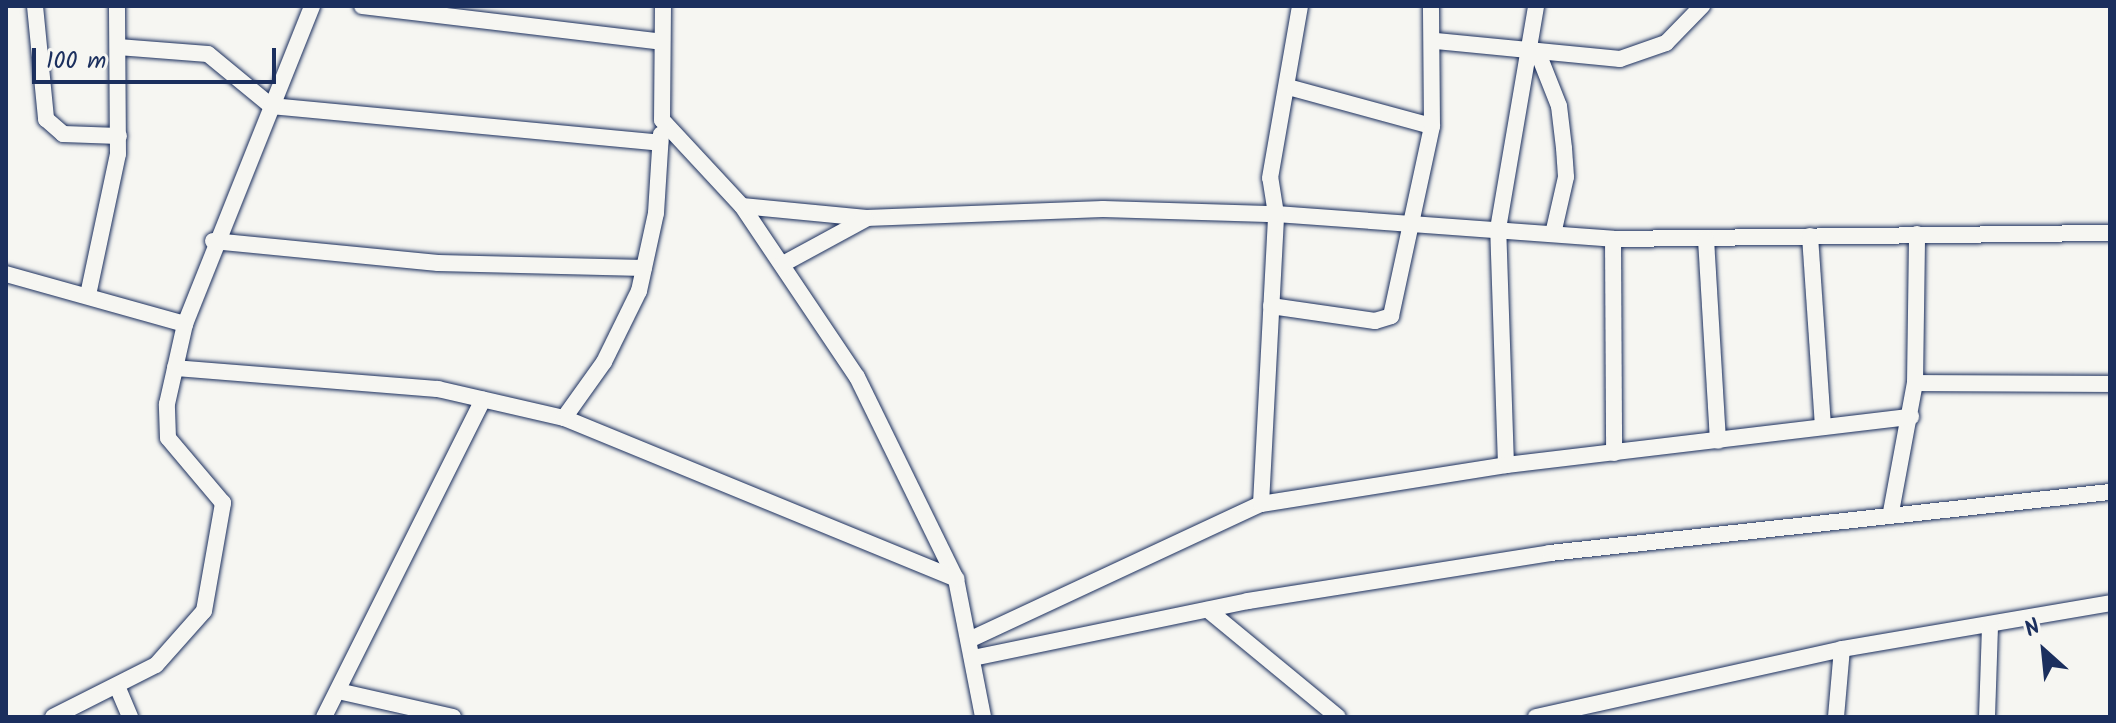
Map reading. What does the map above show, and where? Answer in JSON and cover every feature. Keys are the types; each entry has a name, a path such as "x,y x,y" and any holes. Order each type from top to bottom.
{"street":[{"path":"35,6 46,119 63,134 119,136"},
{"path":"88,295 119,136 117,6"},
{"path":"53,717 117,686 185,639 204,611 216,573 223,503 168,438 175,368 185,324 213,241 312,6"},
{"path":"362,6 662,42"},
{"path":"564,418 604,362 644,268 662,120 663,6"},
{"path":"1261,504 1276,214 1270,178 1300,6"},
{"path":"1271,306 1384,320 1391,316 1432,126 1436,41 1431,6"},
{"path":"1506,465 1498,229 1534,53 1536,6"},
{"path":"1436,41 1534,53 1620,59 1666,43 1702,6"},
{"path":"118,47 208,54 271,106 660,143"},
{"path":"1534,53 1559,106 1564,148 1566,177 1553,234"},
{"path":"1288,87 1432,126"},
{"path":"662,120 742,206 857,377 956,579 971,639 983,717"},
{"path":"742,206 866,218 1103,209 1412,219 1613,239 2110,233"},
{"path":"783,264 866,218"},
{"path":"1891,512 1915,383 1917,234"},
{"path":"1810,236 1823,427"},
{"path":"1613,239 1614,453"},
{"path":"1706,239 1718,441"},
{"path":"213,241 438,263 644,268"},
{"path":"6,274 185,324"},
{"path":"175,368 438,389 564,418 956,579"},
{"path":"1915,383 2110,384"},
{"path":"324,717 483,400"},
{"path":"971,639 1261,504 1506,465 1911,417"},
{"path":"973,658 1208,610 1550,553 1891,512 1980,510 2110,492"},
{"path":"1536,717 1842,649 2110,603"},
{"path":"1208,610 1338,717"},
{"path":"1987,717 1990,626"},
{"path":"1836,717 1842,649"},
{"path":"117,686 130,717"},
{"path":"338,691 453,717"}]}
